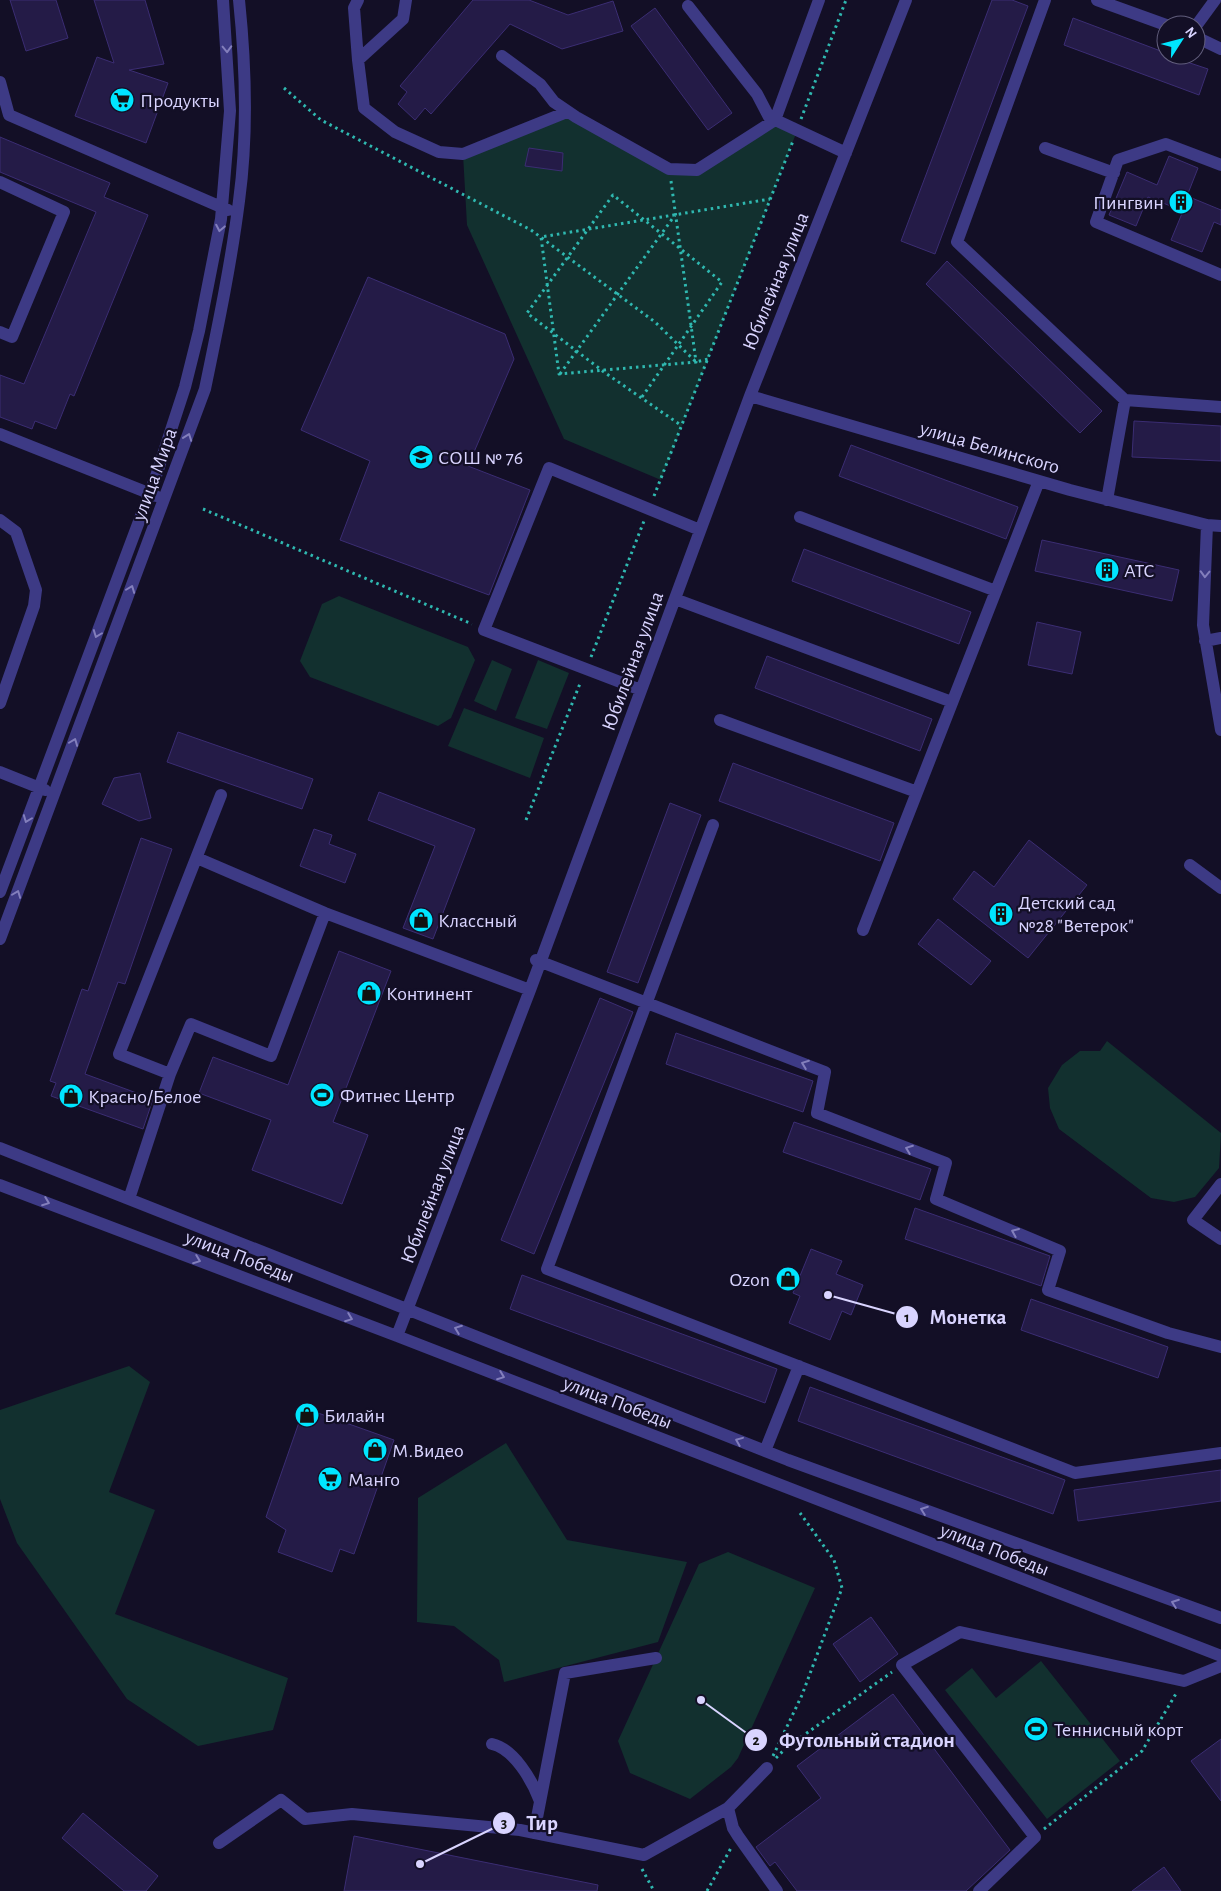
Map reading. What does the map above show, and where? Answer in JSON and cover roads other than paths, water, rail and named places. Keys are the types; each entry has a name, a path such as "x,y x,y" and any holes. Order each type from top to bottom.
{"street":[{"name":"улица Мира","path":"0,892 149,493 192,359 222,208 230,111 223,0"},
{"name":"улица Мира","path":"0,939 165,500 205,388 225,294 238,213 245,112 243,44 239,0"},
{"path":"358,0 354,8 364,108 395,132 439,152 463,154 567,112"},
{"path":"358,60 403,19 406,0"},
{"path":"502,56 540,84 554,102 567,112 669,169 696,170 775,120 819,0"},
{"name":"Юбилейная улица","path":"397,1336 530,990 538,961 750,396 906,0"},
{"path":"1045,0 957,242 1125,400 1221,406"},
{"path":"1097,0 1156,21"},
{"path":"1204,15 1215,0"},
{"path":"688,6 757,94 769,117 846,153"},
{"path":"1206,42 1221,49"},
{"path":"0,82 9,115 222,208 238,213"},
{"path":"1221,165 1166,144 1118,160 1096,222 1221,276"},
{"path":"1045,148 1114,173"},
{"path":"0,182 64,212 12,337 0,332"},
{"name":"улица Белинского","path":"750,396 1107,500 1207,525 1221,526"},
{"path":"1107,500 1125,400"},
{"path":"0,434 165,500"},
{"path":"641,690 484,630 549,468 700,530"},
{"path":"863,930 1039,481"},
{"path":"800,517 996,591"},
{"path":"0,520 16,532 36,590 34,606 0,704"},
{"path":"1207,525 1203,625 1221,730"},
{"path":"675,599 952,702"},
{"path":"1206,641 1221,638"},
{"path":"720,720 917,792"},
{"path":"0,772 54,794"},
{"path":"170,1074 119,1054 221,795"},
{"path":"713,825 546,1268 1075,1472 1221,1454"},
{"path":"197,858 325,913 530,990"},
{"path":"1190,865 1221,888"},
{"path":"129,1199 170,1074 191,1024 271,1056 325,913"},
{"path":"538,961 825,1072 817,1113 946,1163 936,1199 1060,1251 1048,1290 1168,1333 1221,1346"},
{"name":"улица Победы","path":"0,1148 765,1451 1221,1618"},
{"path":"1221,1184 1193,1220 1221,1239"},
{"name":"улица Победы","path":"0,1185 397,1336 1221,1656"},
{"path":"765,1451 799,1366"},
{"path":"979,1891 1035,1837 902,1665 960,1632 1184,1681 1221,1666"},
{"path":"534,1833 565,1673 656,1658"},
{"path":"492,1744 501,1746 514,1758 536,1790 540,1801"},
{"path":"219,1843 281,1800 305,1819 352,1814 534,1833 644,1854 728,1808 767,1768"},
{"path":"728,1808 733,1828 777,1891"}],"place":[{"name":"Продукты","path":"122,100"},
{"name":"Пингвин","path":"1181,202"},
{"name":"СОШ № 76","path":"421,457"},
{"name":"АТС","path":"1107,570"},
{"name":"Детский сад №28 \"Ветерок\"","path":"1001,914"},
{"name":"Классный","path":"421,920"},
{"name":"Континент","path":"369,993"},
{"name":"Фитнес Центр","path":"322,1095"},
{"name":"Красно/Белое","path":"71,1096"},
{"name":"Ozon","path":"788,1279"},
{"name":"Монетка","path":"828,1295"},
{"name":"Билайн","path":"307,1415"},
{"name":"М.Видео","path":"375,1450"},
{"name":"Манго","path":"330,1479"},
{"name":"Футольный стадион","path":"701,1700"},
{"name":"Теннисный корт","path":"1036,1729"},
{"name":"Тир","path":"420,1864"}]}
